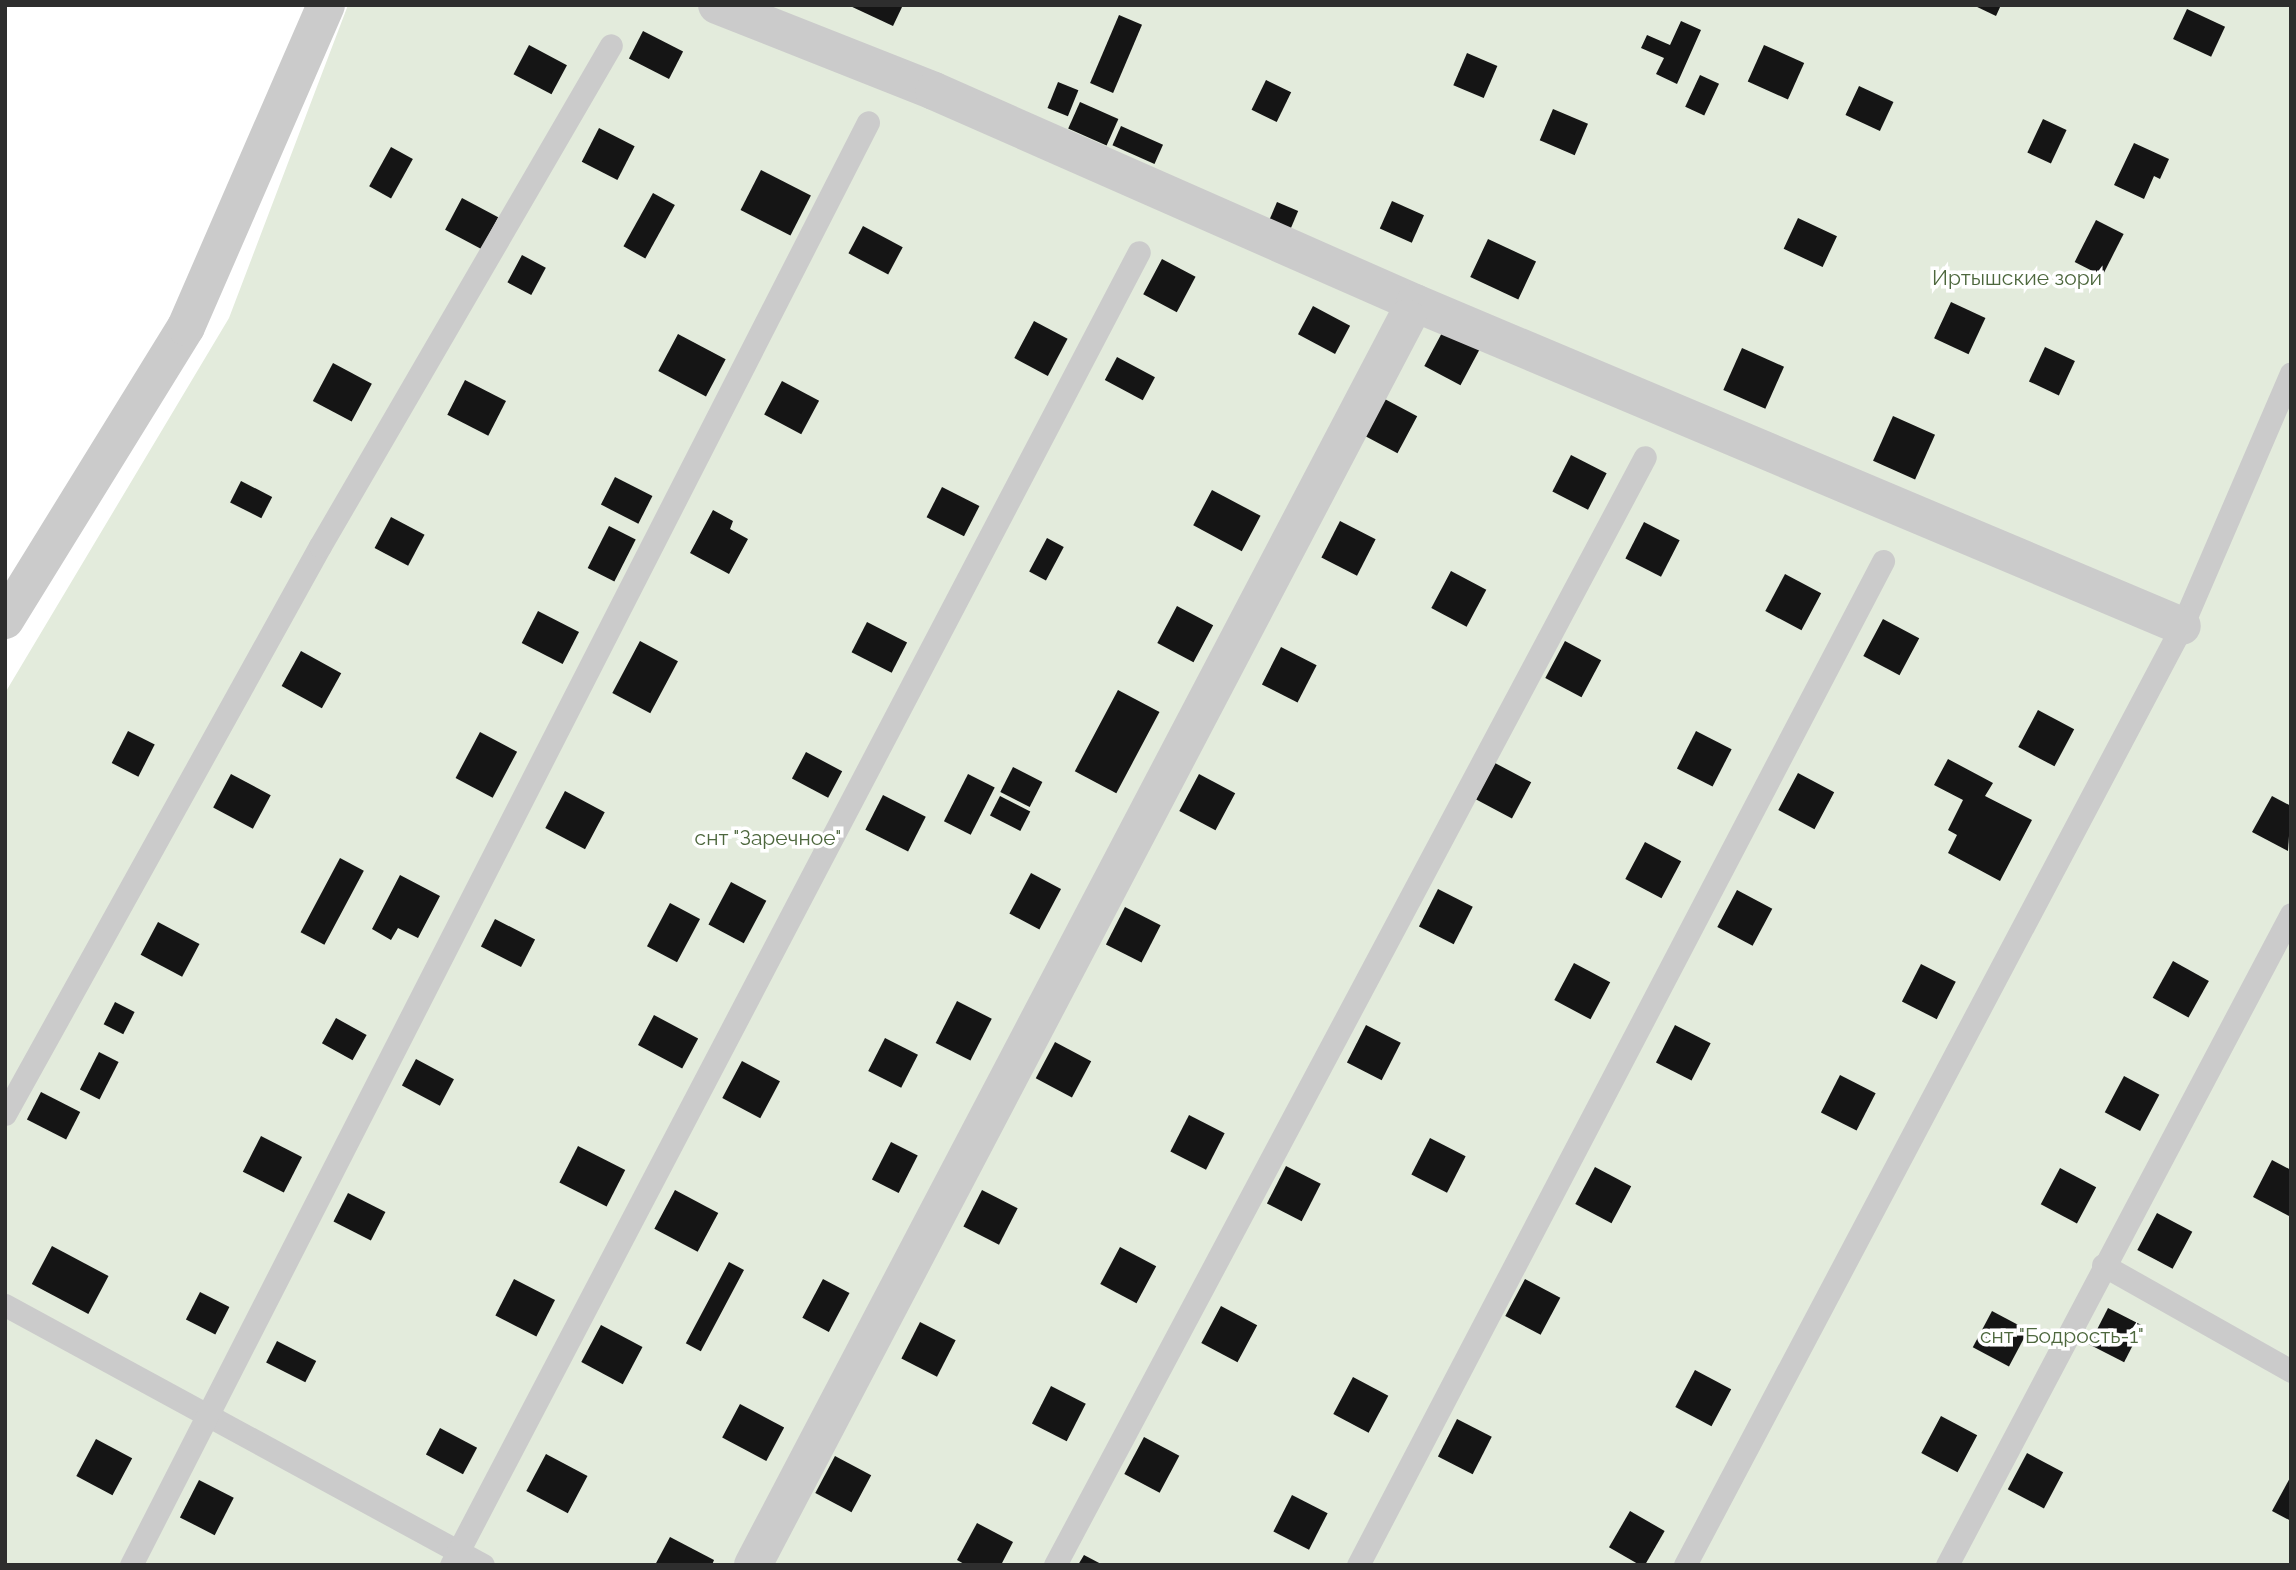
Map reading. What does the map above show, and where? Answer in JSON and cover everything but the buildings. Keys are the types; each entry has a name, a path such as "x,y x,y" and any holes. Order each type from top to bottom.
{"street":[{"path":"5,620 186,327 326,5"},
{"path":"717,5 934,91 1425,307 2182,626"},
{"path":"753,1565 1407,318"}],"lane":[{"path":"5,1114 320,547 611,45"},
{"path":"131,1565 210,1415 868,122"},
{"path":"454,1558 1139,252"},
{"path":"1685,1565 2182,626 2291,373"},
{"path":"1055,1565 1645,457"},
{"path":"1358,1565 1883,561"},
{"path":"1947,1565 2103,1265 2291,914"},
{"path":"2103,1265 2291,1371"},
{"path":"5,1305 210,1415 454,1558 483,1565"}],"green space":[{"name":"снт \"Заречное\"","path":"348,5 2291,5 2291,1565 5,1565 5,693 229,318"}],"park label":[{"name":"Иртышские зори","path":"2017,278"},
{"name":"снт \"Бодрость-1\"","path":"2062,1336"}]}
